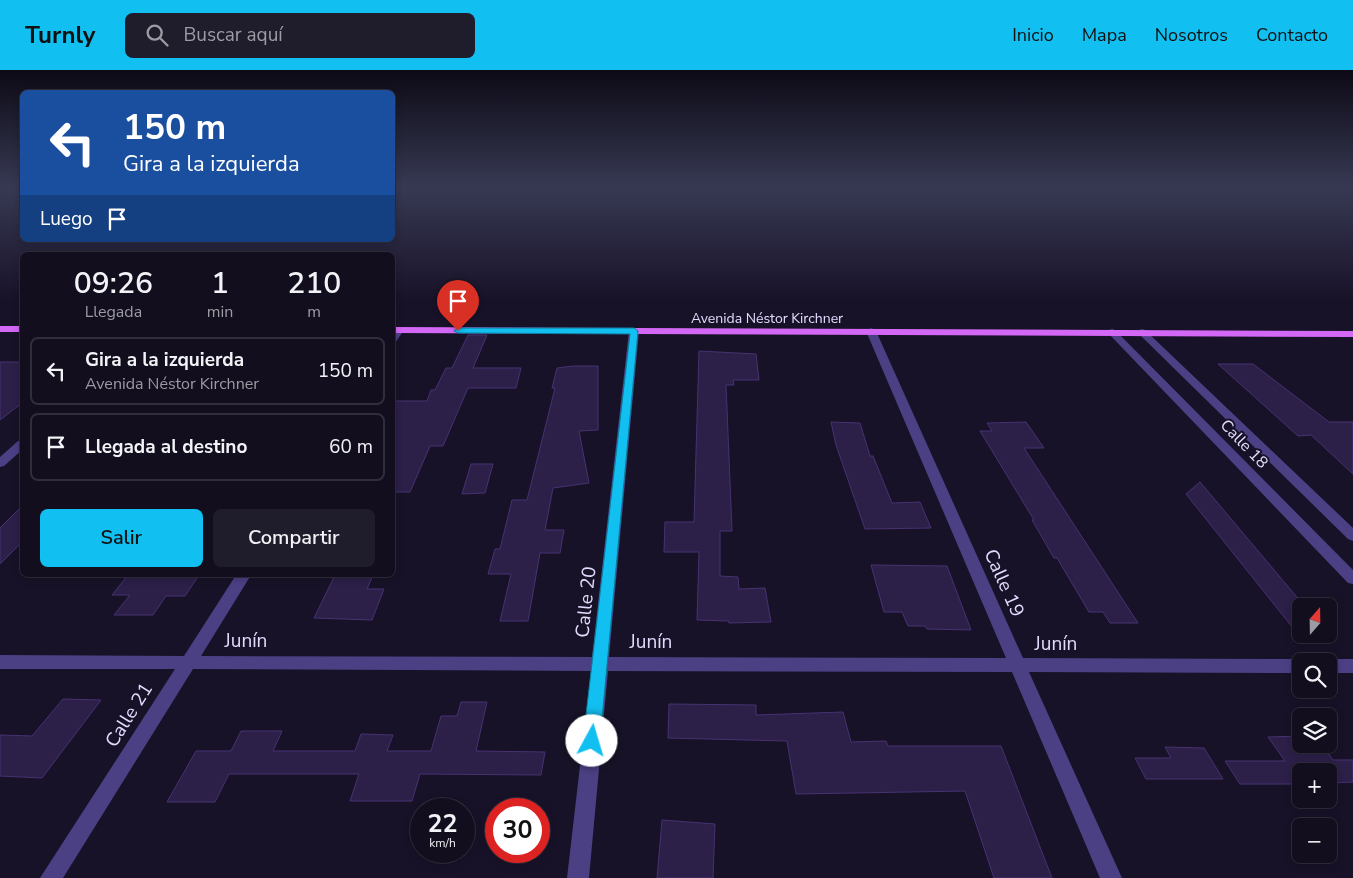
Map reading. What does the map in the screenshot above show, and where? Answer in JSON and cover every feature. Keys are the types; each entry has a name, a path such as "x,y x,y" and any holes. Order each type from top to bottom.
{"main road":[{"path":"0,329 20,329"},
{"name":"Avenida Néstor Kirchner","path":"396,330 1353,334"}],"street":[{"name":"Calle 20","path":"578,878 634,331"},
{"name":"Calle 19","path":"871,332 1111,878"},
{"name":"Calle 18","path":"1112,332 1353,579"},
{"name":"Calle 18","path":"1142,332 1353,536"},
{"path":"0,463 20,446"},
{"name":"Calle 21","path":"51,878 243,577"},
{"name":"Junín","path":"0,662 1292,666"},
{"path":"1337,666 1353,666"}],"building":[{"path":"468,335 487,335 473,368 521,368 516,388 468,388 443,446 430,446 410,492 395,492 395,401 427,401 431,390 435,390 446,368 452,368"},
{"path":"699,351 756,354 759,380 733,380 734,385 726,385 732,531 720,531 720,576 738,577 739,589 765,588 771,622 729,623 729,621 697,620 699,552 664,552 665,522 694,522"},
{"path":"0,362 20,362 20,405 0,420"},
{"path":"1218,364 1253,364 1329,422 1353,422 1353,474 1311,435 1298,436"},
{"path":"598,366 598,430 579,431 589,483 553,488 545,530 564,530 560,553 540,553 528,621 500,621 511,574 488,574 495,549 500,549 512,500 527,500 555,388 552,388 557,368"},
{"path":"831,422 860,423 870,456 873,456 892,503 920,502 931,528 865,529 836,445"},
{"path":"1026,422 1044,448 1024,448 1138,623 1110,623 1103,612 1089,612 1057,558 1054,558 1032,520 1034,520 980,431 992,431 987,423"},
{"path":"471,464 493,464 485,493 462,494"},
{"path":"1200,482 1298,598 1292,598 1292,627 1186,494"},
{"path":"20,508 20,544 0,564 0,528"},
{"path":"871,565 947,566 971,630 927,629 925,626 908,626 902,612 884,612"},
{"path":"126,577 198,577 185,596 166,596 153,615 114,615 130,595 112,595"},
{"path":"334,577 372,577 367,589 384,589 372,620 314,618"},
{"path":"63,699 101,700 42,778 0,776 0,735 32,736"},
{"path":"461,702 487,702 476,751 545,752 541,775 420,774 413,798 410,798 410,801 350,801 359,774 229,774 215,802 167,802 196,751 231,751 241,731 282,731 273,751 355,751 361,734 393,735 387,751 431,751 441,716 457,716"},
{"path":"669,704 756,705 756,715 843,712 851,742 886,741 888,746 1001,746 1052,878 994,878 965,791 796,794 787,741 668,738"},
{"path":"1292,736 1292,753 1328,753 1333,760 1353,760 1353,782 1337,783 1337,763 1292,763 1292,784 1240,784 1225,761 1285,761 1268,737"},
{"path":"1165,747 1204,748 1223,779 1146,779 1135,758 1171,758"},
{"path":"662,820 715,824 713,878 657,878"}],"route":[{"path":"458,331 634,331 592,741"}]}
